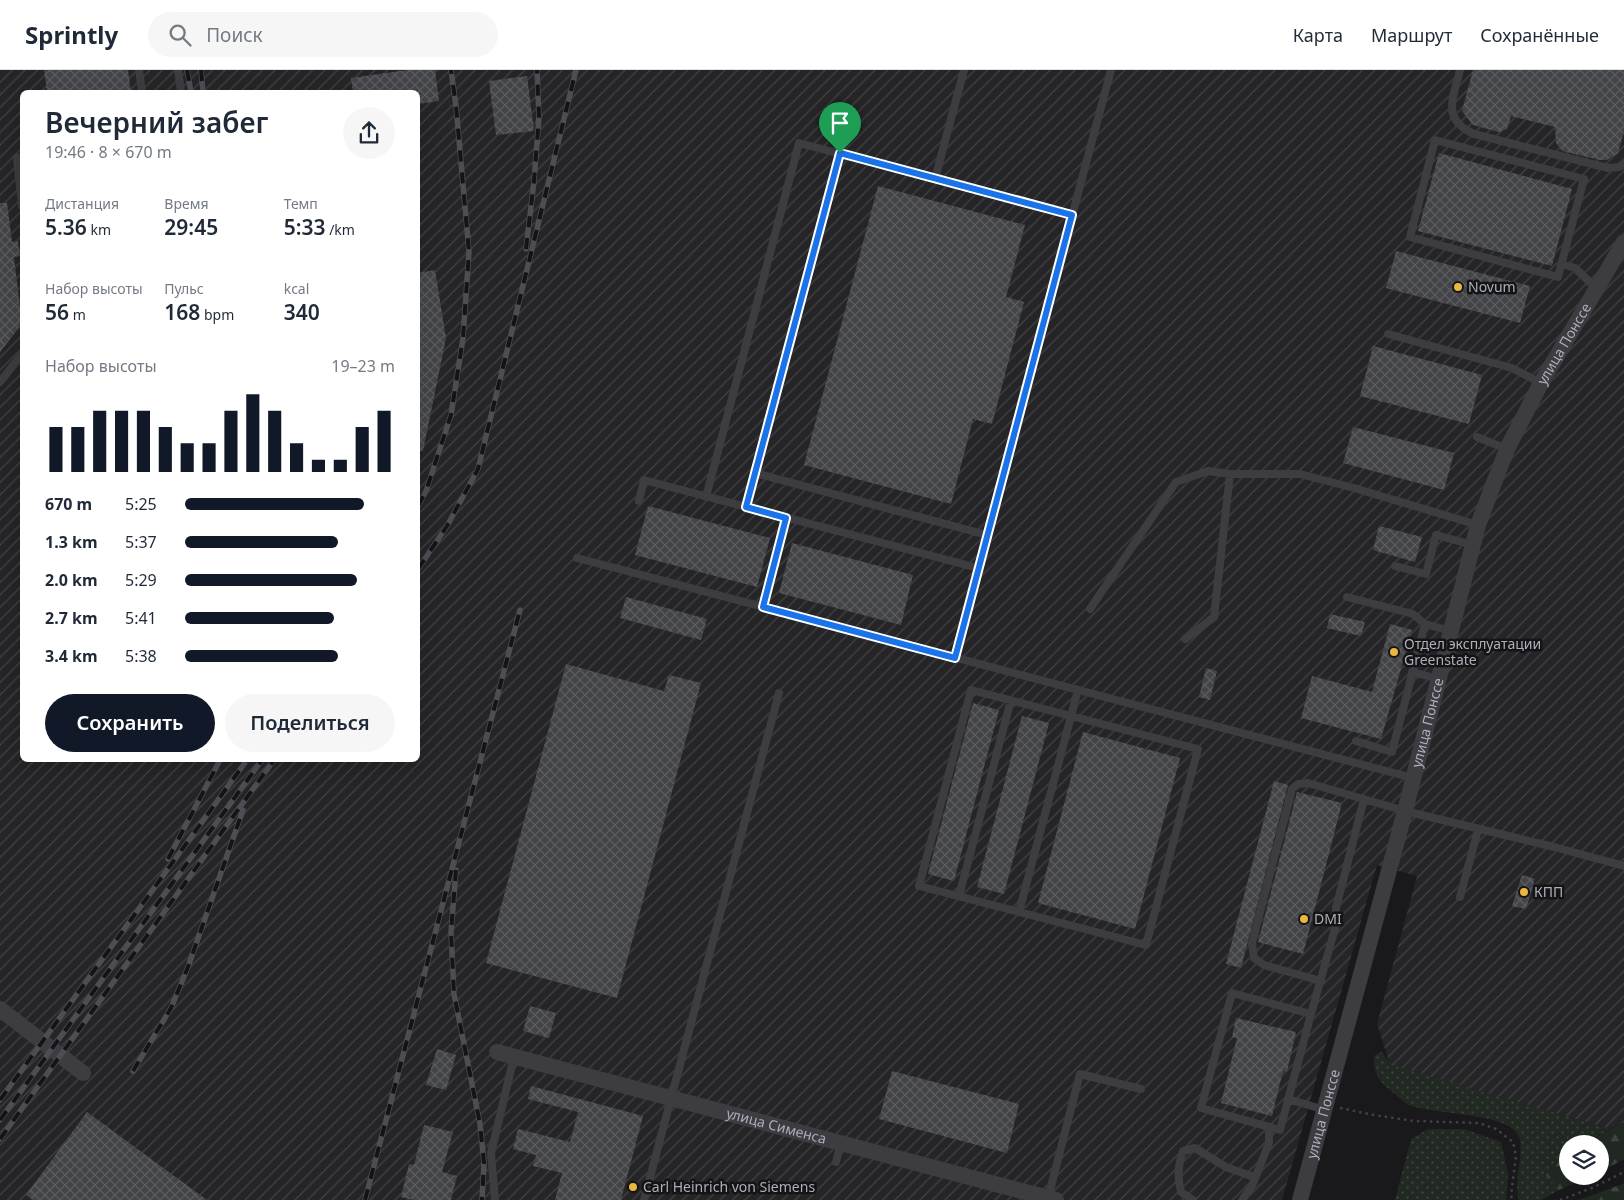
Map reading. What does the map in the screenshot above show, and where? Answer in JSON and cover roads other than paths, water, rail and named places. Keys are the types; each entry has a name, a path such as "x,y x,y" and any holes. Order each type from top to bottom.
{"street":[{"name":"улица Понссе","path":"1300,1200 1405,811 1478,525 1490,489 1507,449 1541,383 1624,242"},
{"path":"0,1009 83,1073"},
{"name":"улица Сименса","path":"496,1052 1052,1199"}],"lane":[{"path":"139,70 142,90"},
{"path":"178,70 181,90"},
{"path":"935,179 964,70"},
{"path":"955,658 1110,70"},
{"path":"1460,70 1451,107 1453,116 1462,128 1474,134 1608,168 1619,167 1624,164"},
{"path":"1435,140 1584,179 1562,264 1558,277 1410,237 1435,140"},
{"path":"706,497 799,143 1072,215"},
{"path":"746,507 840,153"},
{"path":"20,157 17,158 20,187"},
{"path":"1562,264 1575,268 1596,288"},
{"path":"1388,334 1512,368 1541,383"},
{"path":"0,382 20,357"},
{"path":"1477,437 1507,449"},
{"path":"1090,609 1176,482 1208,471 1230,474 1300,474 1478,525"},
{"path":"755,473 987,535"},
{"path":"1185,639 1214,617 1230,474"},
{"path":"639,501 644,480 978,568"},
{"path":"763,607 786,518"},
{"path":"1395,566 1426,574 1436,535 1473,545"},
{"path":"577,558 1413,778"},
{"path":"1347,597 1413,614 1424,624 1451,631"},
{"path":"1356,742 1392,752 1424,624"},
{"path":"1412,672 1439,679"},
{"path":"971,690 1011,700 1198,749 1146,946 919,886 971,690"},
{"path":"1019,912 1078,690"},
{"path":"644,1200 779,693"},
{"path":"959,896 1011,700"},
{"path":"1321,981 1264,965 1254,958 1252,943 1292,789 1298,784 1308,784 1478,830 1554,847 1624,866"},
{"path":"1311,1014 1232,993 1201,1108 1280,1130 1336,925 1336,908 1364,799"},
{"path":"1460,897 1478,830"},
{"path":"495,1200 491,1152 514,1057"},
{"path":"1052,1199 1080,1074 1141,1089"},
{"path":"1288,1099 1326,1108"},
{"path":"1242,1200 1252,1186 1269,1143 1269,1127"},
{"path":"836,1162 841,1143"},
{"path":"1192,1200 1181,1192 1178,1179 1178,1166 1183,1151 1195,1148 1226,1167 1254,1177"}],"railway":[{"path":"187,70 191,90"},
{"path":"201,70 203,90"},
{"path":"420,502 426,491 451,415 463,338 469,252 451,70"},
{"path":"526,249 539,117 537,70"},
{"path":"420,566 447,526 478,469 576,70"},
{"path":"365,1200 520,610"},
{"path":"168,859 219,762"},
{"path":"0,1100 246,762"},
{"path":"0,1120 261,762"},
{"path":"0,1139 273,762"},
{"path":"133,1071 171,1008 188,967 243,810"},
{"path":"456,870 451,932 454,994 480,1124 484,1163 482,1200"}],"place":[{"name":"Novum","path":"1458,287"},
{"name":"Отдел эксплуатации Greenstate","path":"1394,652"},
{"name":"КПП","path":"1524,892"},
{"name":"DMI","path":"1304,919"},
{"name":"Carl Heinrich von Siemens","path":"633,1187"}]}
